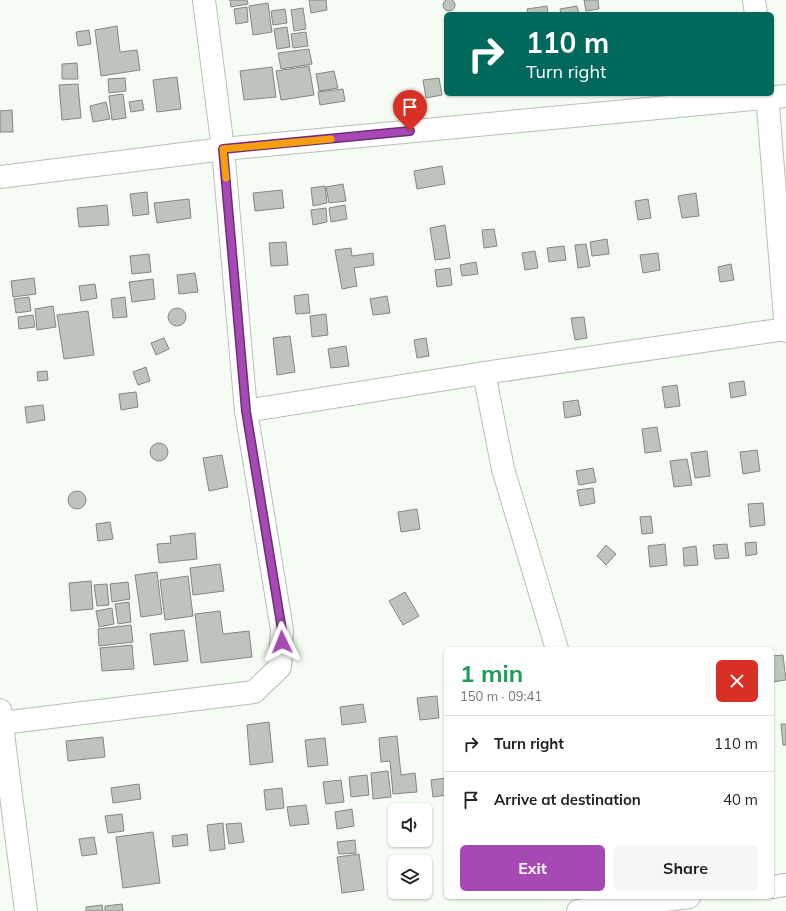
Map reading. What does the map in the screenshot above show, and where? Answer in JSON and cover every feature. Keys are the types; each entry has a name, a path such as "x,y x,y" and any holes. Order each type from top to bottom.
{"street":[{"path":"26,911 1,716 254,692 280,667 282,630 246,411 223,149 204,0"},
{"path":"754,0 756,12"},
{"path":"0,177 223,149 773,96 786,330 484,372 246,411"},
{"path":"484,372 503,469 556,647"},
{"path":"774,887 786,885"},
{"path":"588,906 667,899"}],"building":[{"path":"451,-1 454,0 454,10 447,11 444,10 443,3 444,0"},
{"path":"230,0 247,0 248,4 231,7"},
{"path":"309,0 326,0 327,10 311,13"},
{"path":"584,0 598,0 599,9 586,11"},
{"path":"268,3 272,32 253,35 249,6"},
{"path":"547,6 548,12 528,12 527,9"},
{"path":"577,6 578,12 561,12 560,9"},
{"path":"247,7 248,22 236,24 234,9"},
{"path":"303,8 306,29 294,31 291,10"},
{"path":"285,9 287,23 273,25 271,11"},
{"path":"117,26 120,52 137,50 140,70 101,76 95,30"},
{"path":"287,27 290,47 277,49 274,29"},
{"path":"89,30 91,44 78,46 76,32"},
{"path":"306,32 308,46 293,48 291,34"},
{"path":"309,49 312,64 281,69 278,53"},
{"path":"77,63 78,79 62,79 62,64"},
{"path":"309,66 314,95 281,100 276,71"},
{"path":"272,67 276,97 244,100 240,71"},
{"path":"334,71 338,88 319,91 316,74"},
{"path":"177,77 181,109 157,112 153,80"},
{"path":"125,78 126,91 109,93 108,79"},
{"path":"439,78 442,95 426,98 423,80"},
{"path":"78,84 81,118 62,120 59,85"},
{"path":"343,89 345,101 320,105 318,92"},
{"path":"123,94 126,118 112,120 109,96"},
{"path":"142,100 144,110 131,112 129,102"},
{"path":"106,102 110,119 93,122 90,106"},
{"path":"12,110 13,132 0,132 0,111"},
{"path":"442,166 445,184 417,189 414,171"},
{"path":"343,184 346,201 329,203 326,187"},
{"path":"325,186 327,203 313,206 311,188"},
{"path":"282,190 284,208 255,211 253,193"},
{"path":"147,192 149,214 133,216 130,194"},
{"path":"696,193 699,216 682,218 678,196"},
{"path":"189,199 191,218 157,223 154,203"},
{"path":"648,199 651,218 638,220 635,201"},
{"path":"107,205 109,225 79,227 77,208"},
{"path":"345,205 347,219 331,222 329,208"},
{"path":"326,208 327,222 313,225 311,210"},
{"path":"445,225 450,258 435,260 430,228"},
{"path":"494,229 497,246 484,248 482,230"},
{"path":"607,239 609,254 592,256 590,242"},
{"path":"286,242 288,265 271,266 269,243"},
{"path":"586,244 590,266 578,268 575,245"},
{"path":"564,246 566,260 549,262 547,248"},
{"path":"351,248 352,256 373,253 374,265 354,268 357,286 342,289 335,250"},
{"path":"535,251 538,268 525,270 522,253"},
{"path":"658,253 660,270 643,273 640,255"},
{"path":"149,254 151,272 132,274 130,256"},
{"path":"476,262 478,274 462,276 460,265"},
{"path":"731,264 734,280 720,282 718,267"},
{"path":"450,268 452,285 437,287 435,270"},
{"path":"195,273 198,292 179,294 177,275"},
{"path":"34,278 36,294 13,297 11,281"},
{"path":"153,279 155,299 132,302 129,282"},
{"path":"95,284 97,298 81,301 79,286"},
{"path":"308,294 310,313 296,314 294,296"},
{"path":"387,296 390,313 373,315 370,299"},
{"path":"29,297 31,311 16,313 14,299"},
{"path":"125,297 127,317 113,318 111,299"},
{"path":"53,306 56,327 37,330 35,309"},
{"path":"173,308 181,308 186,313 184,324 181,326 173,326 168,321 168,313"},
{"path":"88,311 94,355 64,359 57,315"},
{"path":"326,314 328,335 312,337 310,316"},
{"path":"33,315 35,327 19,329 18,317"},
{"path":"584,317 587,338 575,340 571,318"},
{"path":"290,336 295,372 277,375 273,338"},
{"path":"164,338 169,349 156,355 151,343"},
{"path":"426,338 429,356 417,358 414,340"},
{"path":"346,346 349,366 331,368 328,349"},
{"path":"146,367 150,381 138,385 133,372"},
{"path":"47,371 48,380 38,381 37,372"},
{"path":"744,381 746,395 731,398 729,383"},
{"path":"677,385 680,406 665,408 662,387"},
{"path":"136,392 138,407 121,410 119,394"},
{"path":"578,400 581,415 565,418 563,402"},
{"path":"43,405 45,420 27,423 25,407"},
{"path":"657,427 661,451 645,453 642,429"},
{"path":"159,443 163,444 167,448 167,456 163,460 159,461 155,460 151,456 150,452 151,448 155,444"},
{"path":"757,450 760,471 743,474 740,452"},
{"path":"707,451 710,476 695,478 691,453"},
{"path":"222,455 228,487 209,491 203,458"},
{"path":"687,459 692,485 674,487 670,461"},
{"path":"593,468 596,482 579,485 576,471"},
{"path":"593,488 595,503 580,506 577,490"},
{"path":"73,491 81,491 86,496 84,507 81,509 73,509 68,504 68,496"},
{"path":"763,503 765,525 750,527 748,504"},
{"path":"417,509 420,529 401,532 398,512"},
{"path":"651,516 653,533 642,534 640,517"},
{"path":"110,522 113,539 98,541 96,524"},
{"path":"195,533 197,559 159,563 157,544 171,543 170,536"},
{"path":"756,542 757,554 746,556 745,543"},
{"path":"665,544 667,565 650,567 648,546"},
{"path":"727,544 729,558 715,559 713,545"},
{"path":"606,545 616,554 606,565 597,556"},
{"path":"696,546 698,565 684,566 683,548"},
{"path":"220,564 224,591 193,595 190,568"},
{"path":"157,572 162,614 141,617 135,575"},
{"path":"188,576 193,616 165,620 160,580"},
{"path":"91,581 93,609 71,611 69,583"},
{"path":"128,582 130,599 112,602 110,584"},
{"path":"107,584 109,605 97,606 94,585"},
{"path":"405,592 419,616 403,625 389,601"},
{"path":"129,602 131,622 118,624 115,604"},
{"path":"112,608 114,624 99,627 96,611"},
{"path":"220,611 223,634 249,631 252,657 201,663 195,614"},
{"path":"131,625 133,642 99,646 98,629"},
{"path":"184,630 188,661 154,665 150,634"},
{"path":"132,645 134,669 102,671 100,648"},
{"path":"783,655 786,680 774,682 774,656"},
{"path":"437,696 439,718 420,720 417,698"},
{"path":"363,704 366,722 342,725 340,707"},
{"path":"269,722 273,762 250,765 247,725"},
{"path":"781,724 786,724 786,745 783,745"},
{"path":"397,736 401,775 415,773 417,792 393,794 390,761 381,762 379,738"},
{"path":"103,737 105,757 68,761 66,741"},
{"path":"325,738 328,765 308,767 305,740"},
{"path":"388,771 391,797 373,799 371,773"},
{"path":"367,775 369,795 351,797 349,777"},
{"path":"444,778 444,795 433,797 431,780"},
{"path":"341,780 344,802 326,804 323,782"},
{"path":"139,784 141,799 113,803 111,788"},
{"path":"282,788 284,808 266,810 264,790"},
{"path":"306,805 309,824 290,826 287,807"},
{"path":"352,809 354,826 337,829 335,812"},
{"path":"122,814 124,831 108,833 105,816"},
{"path":"223,823 225,849 210,851 207,825"},
{"path":"241,823 244,842 229,844 226,824"},
{"path":"153,832 160,883 123,888 116,837"},
{"path":"187,834 188,845 173,847 172,836"},
{"path":"94,837 97,854 82,856 79,839"},
{"path":"355,840 356,853 339,854 337,842"},
{"path":"359,854 364,890 342,893 337,857"},
{"path":"122,904 123,911 105,911 105,906"},
{"path":"102,905 103,911 86,911 86,907"}],"slow traffic":[{"path":"226,178 223,149 331,139"}],"route":[{"path":"282,642 282,630 246,411 223,149 410,131"}]}
